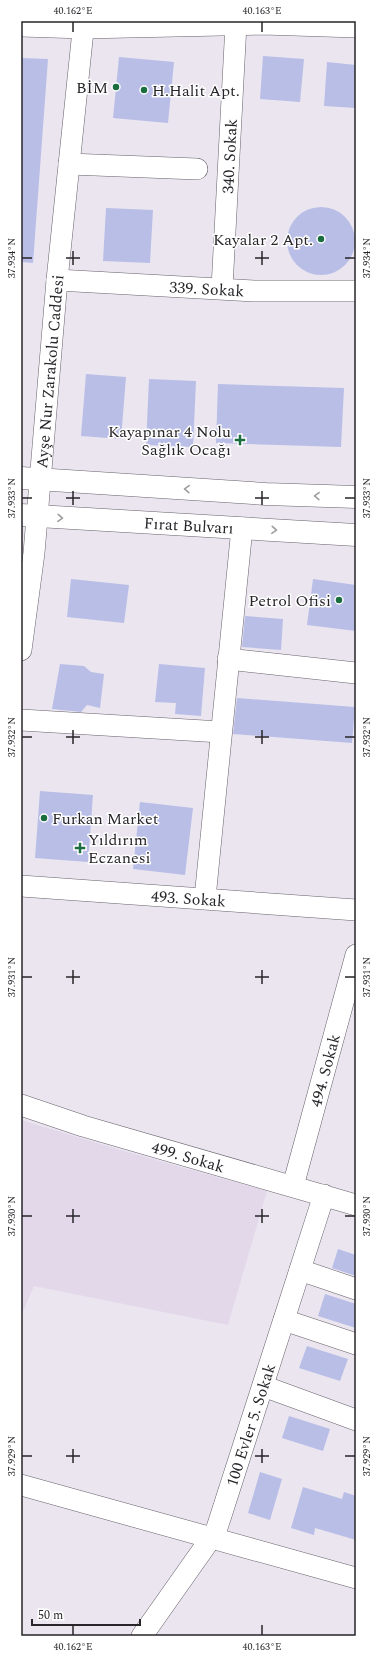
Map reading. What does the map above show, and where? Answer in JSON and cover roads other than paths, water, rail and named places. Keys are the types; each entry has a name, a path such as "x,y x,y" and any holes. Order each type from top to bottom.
{"main road":[{"path":"30,479 266,494 356,497"},
{"name":"Fırat Bulvarı","path":"29,516 356,535"}],"street":[{"name":"340. Sokak","path":"222,288 236,24"},
{"path":"21,26 263,24 356,27"},
{"name":"Ayşe Nur Zarakolu Caddesi","path":"21,650 34,553 29,516 30,479 57,280 84,25"},
{"path":"69,164 197,169"},
{"name":"339. Sokak","path":"57,280 222,288 254,291 356,291"},
{"path":"205,898 242,528"},
{"path":"228,658 356,673"},
{"path":"21,720 221,732"},
{"name":"493. Sokak","path":"21,886 356,910"},
{"name":"494. Sokak","path":"293,1186 356,955"},
{"name":"499. Sokak","path":"21,1104 83,1126 356,1205"},
{"name":"100 Evler 5. Sokak","path":"142,1636 216,1531 324,1196"},
{"path":"300,1270 356,1289"},
{"path":"284,1320 356,1344"},
{"path":"263,1386 356,1420"},
{"path":"21,1485 356,1578"}],"place":[{"name":"BİM","path":"116,87"},
{"name":"H.Halit Apt.","path":"144,90"},
{"name":"Kayalar 2 Apt.","path":"321,239"},
{"name":"Kayapınar 4 Nolu Sağlık Ocağı","path":"240,440"},
{"name":"Petrol Ofisi","path":"339,600"},
{"name":"Furkan Market","path":"44,818"},
{"name":"Yıldırım Eczanesi","path":"80,848"}]}
